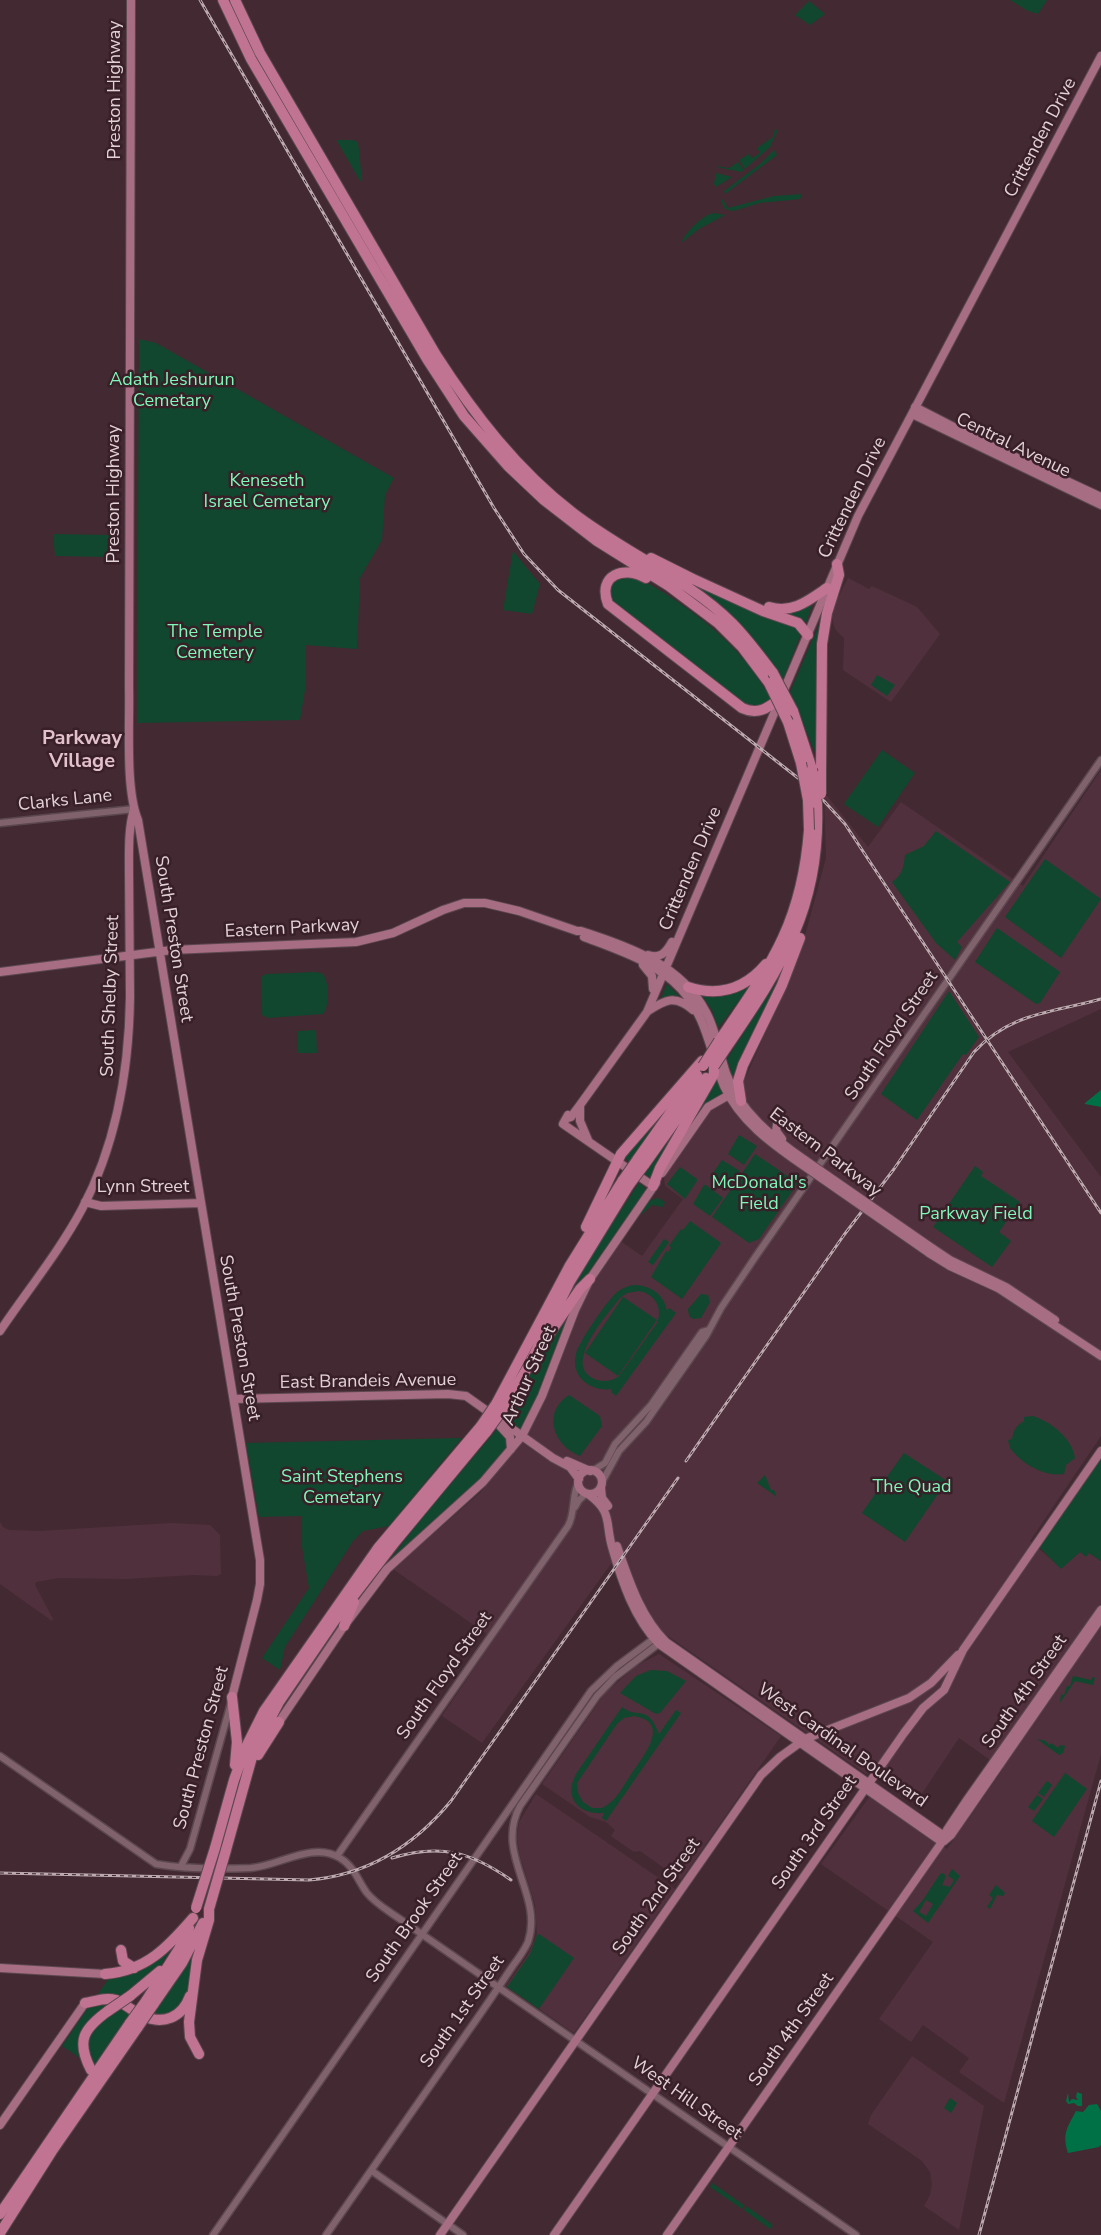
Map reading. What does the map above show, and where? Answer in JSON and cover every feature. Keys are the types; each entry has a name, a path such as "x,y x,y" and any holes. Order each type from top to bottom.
{"highway":[{"path":"223,0 251,59 427,359 464,416 529,480 544,500 597,541 702,610 736,640 771,678 801,763 808,800 809,830 807,856 799,899 780,945 762,980 719,1041 616,1161 587,1224 580,1248"},
{"path":"235,0 264,62 436,355 461,395 510,461"},
{"path":"529,480 600,533 708,603 732,622 793,712 816,772 821,793 817,804 818,838 813,880 797,929 774,976 714,1066 714,1074 640,1162"},
{"path":"600,533 763,611 798,623 808,635"},
{"path":"816,772 822,644 827,613 839,575 837,564"},
{"path":"676,592 667,590 637,573 626,571 620,572 611,578 605,591 606,600 612,609 742,708 752,712 764,710 782,697"},
{"path":"729,595 773,608 788,609 802,605 826,588"},
{"path":"737,1102 740,1072 792,961 801,934 797,929"},
{"path":"688,987 712,992 728,990 743,984 758,973 780,945"},
{"path":"499,1406 580,1248 640,1162 702,1063"},
{"path":"654,1186 660,1168 707,1080"},
{"path":"0,2233 4,2217 20,2192 149,2003 182,1963 209,1909 247,1773 261,1734 279,1702 335,1620 484,1429 542,1340 569,1283 626,1182"},
{"path":"542,1340 550,1335 580,1289 590,1279"},
{"path":"149,2003 194,1913 234,1780 246,1747 264,1711 330,1614 378,1548 484,1429"},
{"path":"344,1626 359,1589"},
{"path":"232,1697 238,1742 234,1780"},
{"path":"247,1773 279,1722"},
{"path":"199,2054 191,2041 189,2032 199,1953 209,1920 209,1909"},
{"path":"105,1974 134,1968 158,1955 194,1913"},
{"path":"121,1950 123,1961 134,1968"},
{"path":"91,2070 83,2050 84,2038 89,2026 149,1982 173,1958"},
{"path":"85,2003 105,1999 115,2000 142,2016 161,2020 179,2014 185,2007 193,1990"}],"main road":[{"name":"Preston Highway","path":"131,0 129,687 130,756 134,809"},
{"name":"Crittenden Drive","path":"565,1121 571,1118 647,1012 782,697 826,588 874,485 1101,56"},
{"name":"Central Avenue","path":"914,410 1101,497"},
{"name":"Central Avenue","path":"914,410 1101,505"},
{"name":"South Preston Street","path":"134,809 138,820 160,951 261,1572 258,1600 232,1697"},
{"name":"South Shelby Street","path":"0,1331 68,1232 85,1202 110,1143 124,1082 129,1032 129,856 131,820 134,809"},
{"name":"Eastern Parkway","path":"0,972 160,951 356,942 393,933 443,910 470,902 485,903 519,911 608,940 640,957 688,987 707,1013 737,1102 751,1125 930,1250 1006,1286 1076,1335 1083,1344 1101,1356"},
{"path":"640,957 662,955 668,950 672,940 679,936"},
{"path":"640,957 652,974 653,989"},
{"name":"Crittenden Drive","path":"565,1121 646,1004 663,972"},
{"name":"Eastern Parkway","path":"663,972 682,990 700,1016 729,1095 803,1162"},
{"path":"647,1012 663,1001 673,1000 686,1004 700,1016"},
{"name":"Arthur Street","path":"279,1722 344,1626 387,1569 484,1482 522,1436 542,1396 575,1310 590,1279 708,1107 729,1095"},
{"path":"580,1105 580,1121 589,1142"},
{"path":"778,1118 777,1133 795,1153"},
{"path":"565,1121 589,1142 654,1186"},
{"name":"Lynn Street","path":"85,1202 101,1206 201,1203"},
{"path":"448,1394 461,1399 500,1426 510,1437 511,1449"},
{"name":"East Brandeis Avenue","path":"234,1398 448,1394 466,1396 570,1467 579,1480"},
{"name":"East Brandeis Avenue","path":"545,1451 591,1471"},
{"name":"South 3rd Street","path":"554,2235 867,1785 920,1712 942,1692 963,1650 1101,1451"},
{"path":"591,1471 599,1475 611,1511 617,1548 643,1611 659,1639 643,1625 635,1611 612,1548 606,1512 602,1505 581,1489 579,1480 584,1472 591,1471"},
{"path":"587,1494 594,1493 602,1482"},
{"name":"South 4th Street","path":"945,1839 967,1800 1101,1610"},
{"name":"South 4th Street","path":"668,2235 945,1839 1087,1641 1101,1618"},
{"name":"West Cardinal Boulevard","path":"659,1639 802,1741 945,1839"},
{"name":"South 2nd Street","path":"440,2235 761,1775 780,1757 802,1741 894,1705 917,1693 937,1677 963,1650"},
{"path":"937,1677 942,1682 942,1692"},
{"path":"0,1968 105,1974"},
{"path":"0,2125 85,2003"}],"street":[{"name":"South Floyd Street","path":"602,1482 619,1450 646,1422 756,1256 1101,760"},
{"name":"Clarks Lane","path":"0,823 134,809"},
{"name":"South Floyd Street","path":"591,1471 605,1463 615,1444 654,1402 701,1333 708,1330"},
{"name":"South Floyd Street","path":"338,1856 563,1534 571,1521 575,1490 579,1480"},
{"name":"South Floyd Street","path":"573,1511 579,1500 587,1494"},
{"name":"South 1st Street","path":"326,2235 524,1950 530,1935 531,1912 514,1855 511,1834 516,1812 606,1686 659,1639"},
{"name":"South Brook Street","path":"213,2235 593,1689 613,1668 659,1639"},
{"name":"South Preston Street","path":"181,1866 193,1842 232,1697"},
{"path":"0,1756 156,1864 250,1868 271,1865 310,1853 338,1856"},
{"name":"West Hill Street","path":"338,1856 350,1866 367,1893 375,1901 856,2235"},
{"path":"372,2171 463,2235"}],"shaded area":[{"path":"848,578 869,589 872,586 917,607 940,634 891,702 843,670 844,638 835,629 832,618 835,604"},
{"path":"1101,770 1101,1009 1008,1052 1101,1177 1101,1436 1030,1541 1061,1568 1080,1552 1089,1553 1101,1561 1101,1754 1004,2103 959,2072 969,2058 923,2025 911,2042 879,2019 933,1942 821,1864 870,1796 947,1849 1003,1769 959,1738 921,1795 884,1769 866,1774 668,1636 658,1627 653,1633 618,1554 482,1743 442,1716 494,1639 393,1569 480,1493 529,1431 547,1392 585,1295 619,1240 642,1256 683,1199 665,1186 664,1178 705,1116 745,1079 775,1011 806,932 826,858 824,792 868,847 901,802 1023,886"},
{"path":"1101,1090 1101,1107 1085,1104 1085,1103"},
{"path":"0,1522 3,1527 9,1530 39,1531 172,1523 210,1525 220,1535 221,1574 217,1576 193,1575 126,1579 59,1578 36,1582 35,1585 53,1619 52,1621 0,1584"},
{"path":"659,1654 781,1736 681,1880 640,1851 634,1852 611,1836 615,1830 606,1822 590,1817 542,1784 605,1693 636,1666"},
{"path":"536,1794 675,1889 574,2033 506,1986 528,1955 537,1934 535,1905 520,1856 517,1838 519,1822"},
{"path":"912,2056 984,2106 959,2230 924,2206 930,2195 932,2184 930,2172 922,2161 868,2124 871,2115"},
{"path":"1077,2092 1082,2094 1082,2106 1074,2103 1068,2104 1066,2101 1068,2093 1069,2102 1072,2099 1078,2100 1076,2097"},
{"path":"1097,2104 1101,2111 1101,2145 1068,2153 1065,2141 1066,2131 1076,2111 1083,2112 1089,2105"}],"green space":[{"path":"1010,0 1047,0 1038,14 1028,11"},
{"path":"809,1 825,14 810,25 795,15"},
{"path":"775,129 778,130 770,147 745,169 739,160 749,154 752,158 760,153 757,148 773,137"},
{"path":"338,140 358,142 362,181 360,181"},
{"path":"774,150 777,155 725,194 724,191 760,164"},
{"path":"738,162 744,170 741,172 717,167 729,168"},
{"path":"716,173 732,177 716,187 714,184"},
{"path":"802,194 800,199 760,203 733,211 725,209 721,197 728,208 774,196"},
{"path":"714,213 725,215 699,229 681,243 686,234 695,225"},
{"path":"139,339 156,343 394,478 385,495 382,540 360,578 357,649 306,645 306,684 300,720 137,723"},
{"path":"53,534 109,535 108,557 55,556"},
{"path":"513,551 540,584 532,614 503,610"},
{"path":"632,574 693,613 729,643 759,680 772,701 771,703 748,709 614,608 608,597 614,579"},
{"path":"684,579 797,625 802,631 783,680 739,624 713,600"},
{"path":"813,602 805,626 783,612"},
{"path":"821,620 817,757 790,692"},
{"path":"877,675 895,685 887,696 871,685"},
{"path":"882,750 915,773 878,827 844,804"},
{"path":"936,831 1010,882 957,942 962,947 955,960 936,943 892,882 902,870 905,855 924,846"},
{"path":"1045,859 1101,899 1061,958 1005,917"},
{"path":"997,928 1060,972 1040,1003 1036,1004 975,962"},
{"path":"785,969 735,1082 727,1059"},
{"path":"316,972 323,974 327,988 328,1000 323,1014 268,1018 262,1015 261,977 266,974"},
{"path":"754,981 718,1028 712,1010 700,993"},
{"path":"667,984 683,1000 660,1001"},
{"path":"949,991 979,1037 966,1055 963,1054 917,1120 881,1094"},
{"path":"316,1030 317,1053 298,1053 298,1031"},
{"path":"715,1077 723,1094 709,1101 670,1156"},
{"path":"673,1098 629,1163 625,1157"},
{"path":"684,1118 651,1178 650,1178 645,1174"},
{"path":"739,1135 757,1146 744,1165 728,1154"},
{"name":"McDonald's Field","path":"755,1154 798,1183 759,1239 749,1243 712,1217"},
{"path":"722,1160 740,1171 726,1190 710,1179"},
{"name":"Parkway Field","path":"975,1166 983,1172 981,1176 1020,1202 999,1232 1011,1241 992,1267 933,1227"},
{"path":"680,1167 697,1179 685,1199 667,1184"},
{"path":"639,1183 646,1191 562,1310 593,1253"},
{"path":"704,1185 723,1198 710,1216 693,1204"},
{"path":"658,1198 665,1202 663,1207 652,1205 641,1215 640,1212 648,1201"},
{"path":"690,1221 721,1243 682,1299 651,1277 666,1251 668,1252 671,1248 669,1246 681,1229 683,1230"},
{"path":"664,1239 669,1242 653,1265 648,1262"},
{"path":"637,1285 653,1290 663,1300 667,1311 669,1308 676,1313 616,1396 611,1392 612,1389 597,1388 579,1376 576,1370 576,1354 587,1332 612,1297 628,1286","holes":["639,1291 645,1293 656,1302 659,1312 657,1323 619,1376 608,1381 597,1380 587,1373 583,1364 584,1353 590,1340 620,1298 627,1293"]},
{"path":"580,1292 544,1386 520,1430 504,1419 559,1322"},
{"path":"701,1294 708,1295 710,1302 701,1318 693,1319 689,1316 688,1309"},
{"path":"623,1297 657,1320 618,1376 585,1353"},
{"path":"569,1395 600,1416 602,1426 580,1456 563,1445 554,1428 555,1411 560,1402"},
{"path":"1033,1416 1047,1422 1060,1432 1070,1444 1075,1458 1066,1465 1064,1474 1049,1473 1034,1468 1010,1448 1008,1440 1012,1439 1016,1428 1024,1421 1024,1417"},
{"path":"498,1428 507,1437 509,1445 500,1461 358,1602 421,1519"},
{"name":"Saint Stephens Cemetary","path":"462,1438 389,1526 363,1531 353,1541 285,1647 280,1670 262,1658 309,1588 302,1547 302,1516 259,1517 246,1443"},
{"name":"The Quad","path":"904,1453 947,1481 905,1542 862,1513 877,1491 881,1493 887,1484 884,1481"},
{"path":"1101,1459 1101,1561 1089,1553 1086,1557 1080,1552 1061,1569 1039,1547"},
{"path":"765,1475 771,1490 774,1490 777,1497 757,1483"},
{"path":"651,1670 667,1671 686,1681 660,1713 656,1714 620,1693 636,1676"},
{"path":"1073,1676 1091,1680 1092,1677 1095,1678 1093,1685 1075,1681 1060,1703 1061,1694 1064,1695 1067,1686 1070,1686"},
{"path":"622,1707 628,1711 646,1715 655,1724 659,1734 676,1710 681,1713 606,1821 602,1818 604,1813 587,1811 576,1803 571,1790 576,1774","holes":["634,1716 645,1720 651,1725 653,1732 651,1741 619,1793 602,1808 592,1808 583,1802 578,1793 577,1783 617,1724 624,1718"]},
{"path":"1037,1739 1046,1741 1049,1745 1051,1743 1058,1748 1060,1745 1065,1746 1063,1753 1059,1755"},
{"path":"1065,1773 1087,1789 1054,1837 1032,1821"},
{"path":"1047,1781 1052,1785 1044,1797 1038,1793"},
{"path":"1037,1795 1043,1799 1034,1811 1028,1807"},
{"path":"952,1869 960,1876 928,1923 913,1911 923,1900 940,1874 943,1873 946,1876 942,1885 950,1887 954,1880 948,1876","holes":["926,1900 933,1904 926,1916 919,1912"]},
{"path":"996,1885 1005,1893 1003,1896 997,1895 990,1909 987,1907 993,1898 989,1895"},
{"path":"539,1934 574,1958 539,2009 507,1987 530,1954"},
{"path":"173,1946 158,1970 119,2000 95,1998 110,1977"},
{"path":"194,1953 189,1995 177,2013 152,2017"},
{"path":"113,2003 92,2020 83,2060 62,2046 88,2008"},
{"path":"121,2005 131,2013 95,2066 87,2058 88,2031"},
{"path":"950,2098 957,2103 951,2113 944,2108"},
{"path":"712,2183 744,2205 742,2209 710,2187"},
{"path":"746,2206 773,2225 770,2229 744,2210"}],"railway":[{"path":"200,0 494,508 524,554 558,590 798,778 824,801 845,824 1101,1213"},
{"path":"686,1461 844,1235 894,1169 974,1052 988,1039 1018,1021 1049,1011 1101,999"},
{"path":"0,1873 309,1880 351,1872 370,1865 388,1855 422,1832 451,1801 678,1478"},
{"path":"979,2235 1101,1781"},
{"path":"392,1858 425,1851 454,1853 482,1863 511,1880"}],"district":[{"name":"Parkway Village","path":"82,750"}],"park label":[{"name":"Adath Jeshurun Cemetary","path":"172,391"},
{"name":"Keneseth Israel Cemetary","path":"267,492"},
{"name":"The Temple Cemetery","path":"215,643"}]}
